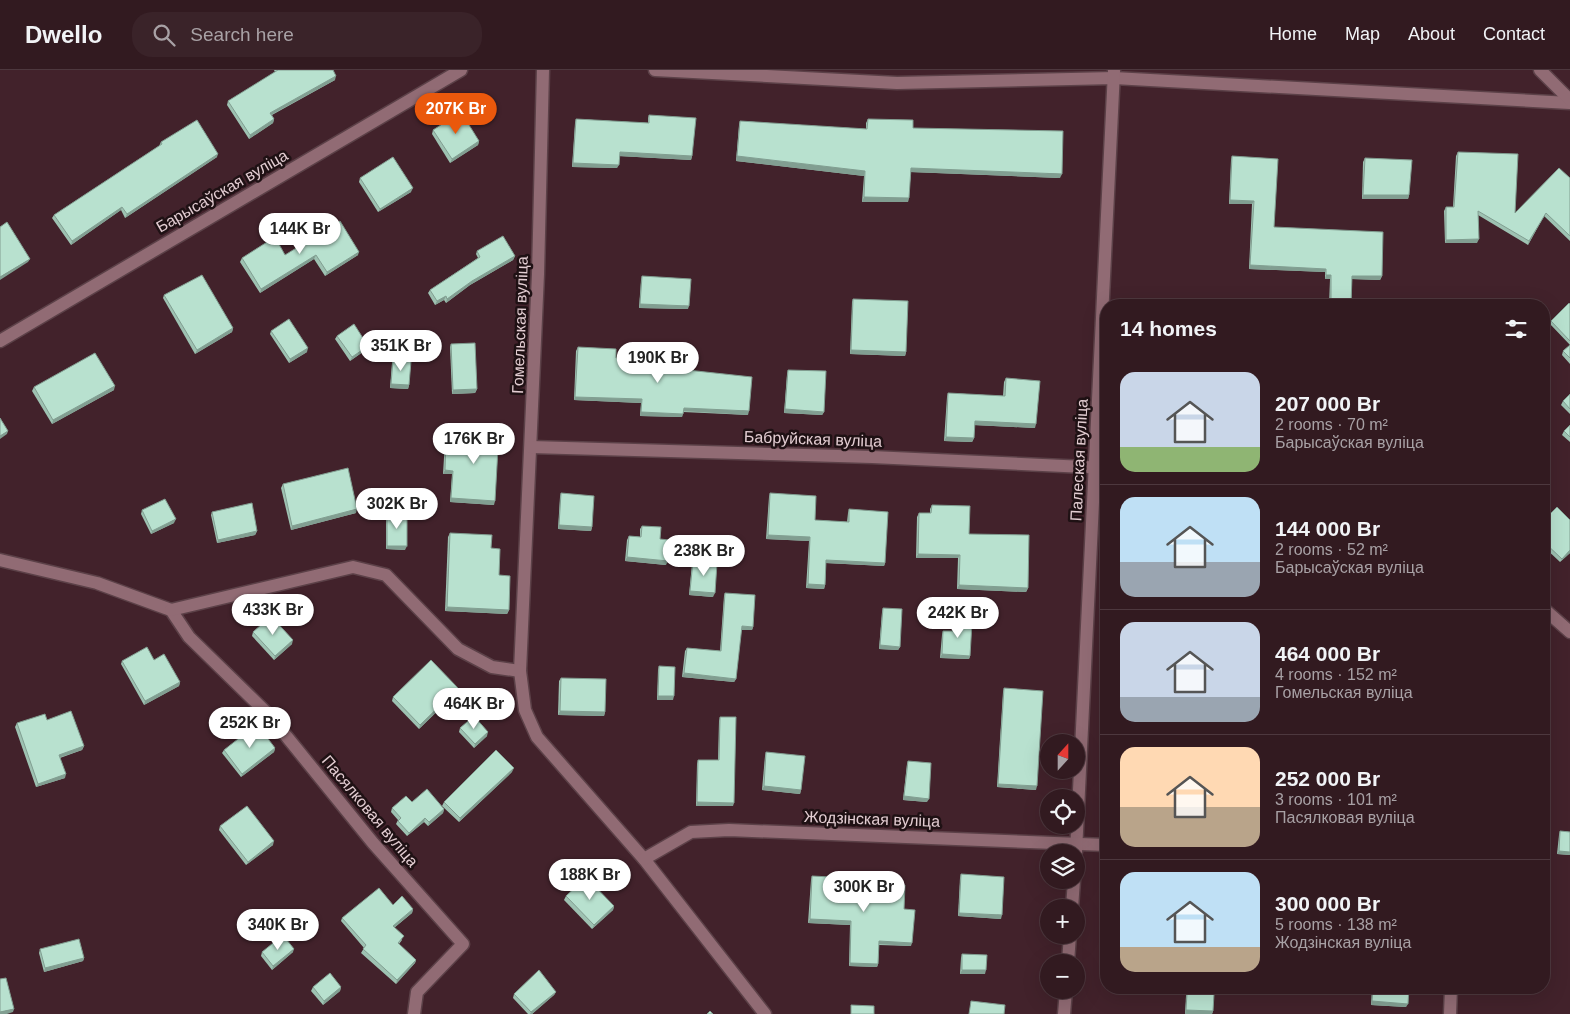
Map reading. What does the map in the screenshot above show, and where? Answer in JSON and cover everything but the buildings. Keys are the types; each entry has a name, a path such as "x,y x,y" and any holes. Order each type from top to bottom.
{"street":[{"name":"Барысаўская вуліца","path":"0,341 460,70"},
{"name":"Гомельская вуліца","path":"543,70 538,274 520,671 525,710 537,737 644,858 765,1014"},
{"path":"655,70 897,83 1114,74 1570,101"},
{"path":"1540,70 1570,101"},
{"name":"Палеская вуліца","path":"1107,299 1114,74"},
{"name":"Бабруйская вуліца","path":"531,447 1100,467"},
{"name":"Палеская вуліца","path":"1076,844 1100,482"},
{"path":"0,560 97,583 171,610 353,567 386,575 458,649 492,667 520,671"},
{"name":"Пасялковая вуліца","path":"171,610 189,637 270,716 373,843 463,944 417,992 414,1014"},
{"path":"1550,614 1570,632"},
{"name":"Жодзінская вуліца","path":"644,858 691,832 729,830 1040,846"},
{"name":"Жодзінская вуліца","path":"1085,847 1100,846"},
{"path":"1450,1014 1451,994"},
{"path":"1064,1014 1065,999"}]}
